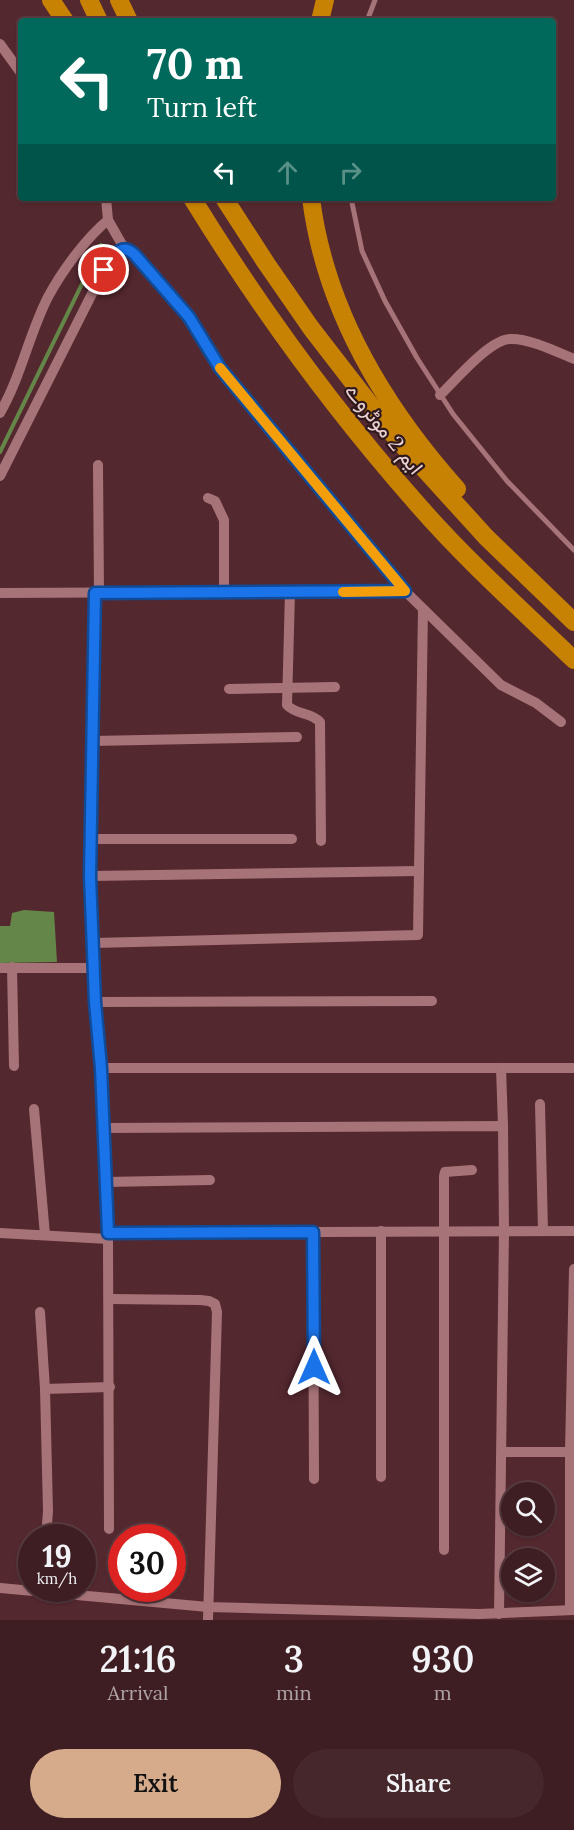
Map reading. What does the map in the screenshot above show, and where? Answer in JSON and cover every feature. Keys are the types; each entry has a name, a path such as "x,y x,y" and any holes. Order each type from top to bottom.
{"highway":[{"path":"51,0 63,18"},
{"path":"89,0 98,18"},
{"path":"119,0 128,18"},
{"path":"321,18 325,0"},
{"path":"180,201 302,377 376,455"},
{"name":"ایم 2 موٹروے","path":"194,201 244,281 332,402 420,507 467,558 574,660"},
{"name":"ایم 2 موٹروے","path":"226,201 311,328 396,438 486,537 574,622"},
{"path":"311,201 315,226 334,292 359,352 379,388 400,419 449,481 574,617"}],"street":[{"path":"0,44 18,69"},
{"path":"105,201 108,220 124,249"},
{"path":"0,413 48,298 61,276 96,229 108,220"},
{"path":"0,476 104,270 117,253 128,249 189,317 220,368 405,591 501,685 536,703 561,722"},
{"path":"441,395 490,348 509,339 537,345 574,359"},
{"path":"98,465 90,876 95,1002 101,1068 110,1299 109,1524"},
{"path":"208,498 215,501 221,509 224,520 224,593"},
{"path":"0,593 405,591"},
{"path":"290,592 287,705 291,709 315,717 320,722 321,841"},
{"path":"94,943 418,935 423,609"},
{"path":"228,689 335,687"},
{"path":"92,741 297,737"},
{"path":"90,839 292,839"},
{"path":"90,876 419,871"},
{"path":"0,968 95,968"},
{"path":"12,968 14,1066"},
{"path":"95,1002 432,1001"},
{"path":"101,1068 574,1068"},
{"path":"499,1614 504,1231 501,1068"},
{"path":"540,1104 543,1231"},
{"path":"34,1109 45,1235"},
{"path":"103,1128 503,1126"},
{"path":"444,1550 443,1231 445,1172 472,1170"},
{"path":"106,1182 210,1180"},
{"path":"0,1233 108,1236 381,1231 574,1231"},
{"path":"381,1231 381,1477"},
{"path":"313,1232 314,1479"},
{"path":"96,1595 208,1607 499,1614 572,1610 574,1269"},
{"path":"110,1299 209,1300 215,1304 217,1311 208,1620"},
{"path":"40,1312 45,1389 47,1524"},
{"path":"45,1389 110,1387"},
{"path":"502,1452 572,1452"},
{"path":"0,1588 18,1589"}],"lane":[{"path":"368,18 375,0"},
{"path":"352,201 362,251 385,301 453,414 507,481 574,550"}],"shaded area":[{"path":"24,910 54,912 57,962 0,963 0,926 10,926 12,913"}],"waterway":[{"path":"0,452 101,245"}],"slow traffic":[{"path":"220,368 405,591 343,592"}],"route":[{"path":"104,270 117,253 124,249 128,249 135,255 189,317 220,368 405,591 95,593 90,876 108,1233 313,1232 314,1367"}]}
